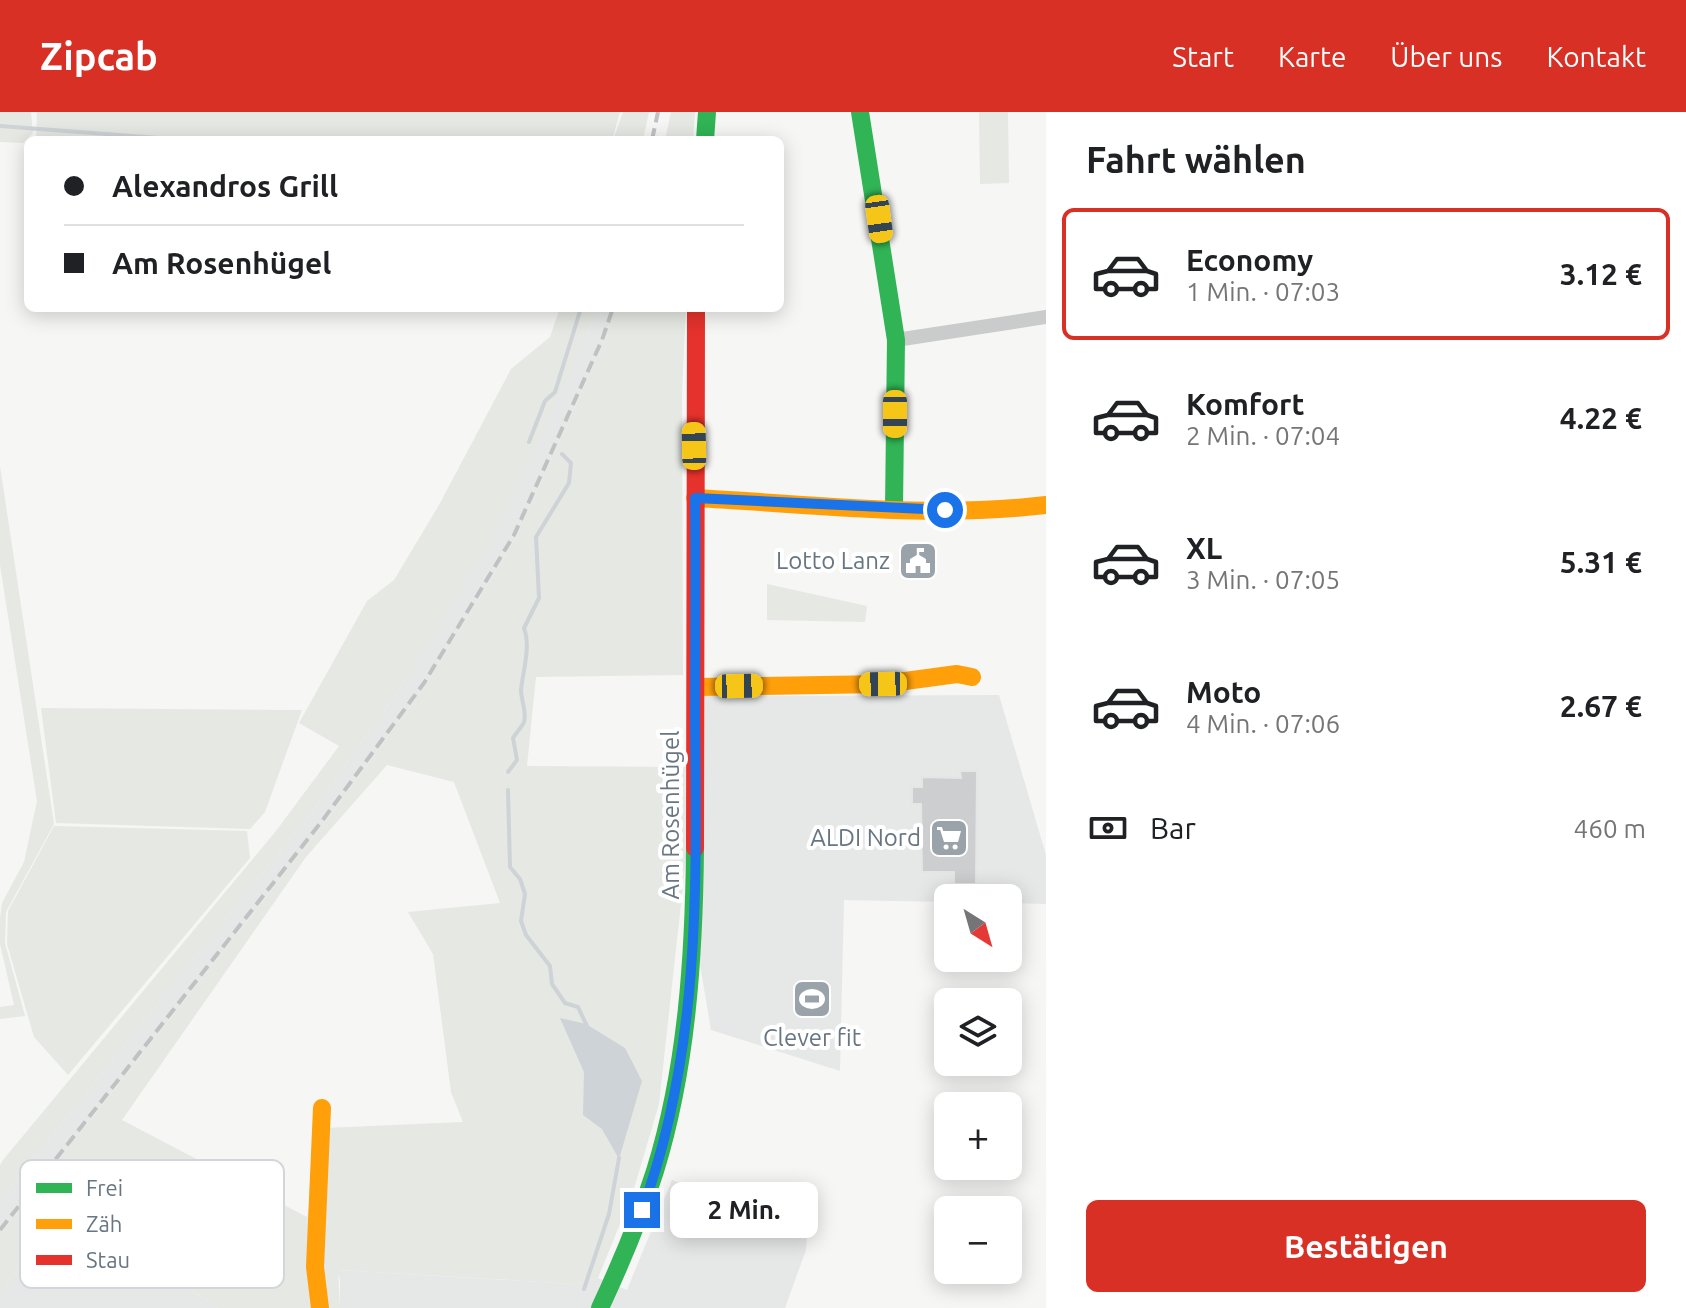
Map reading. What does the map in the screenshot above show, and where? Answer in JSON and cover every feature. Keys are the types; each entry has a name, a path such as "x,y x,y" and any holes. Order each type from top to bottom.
{"street":[{"path":"705,136 707,112"},
{"path":"860,112 896,340 894,508"},
{"name":"Am Rosenhügel","path":"600,1308 652,1183 671,1110 685,1035 698,876 696,312"},
{"path":"896,340 1046,317"},
{"path":"695,498 894,508 1004,510 1046,505"},
{"path":"696,687 883,684 957,674 972,677"},
{"path":"320,1308 315,1267 322,1108"}],"shaded area":[{"path":"0,112 31,112 33,133 24,136 23,143 0,142"},
{"path":"37,112 620,112 613,136 36,136"},
{"path":"623,112 649,112 644,136 614,136"},
{"path":"671,112 695,112 693,136 666,136"},
{"path":"979,112 1008,112 1009,183 980,184"},
{"path":"559,312 593,312 587,334 500,526 410,674 312,812 32,1160 20,1160 20,1175 0,1200 0,1165 3,1160 276,831 339,746 299,723 367,601 394,580 439,505 511,369 550,337"},
{"path":"593,312 613,312 604,341 517,536 426,684 326,821 58,1160 32,1160 312,812 410,674 587,334"},
{"path":"613,312 686,312 682,392 683,675 536,677 527,766 692,767 693,794 659,1104 633,1192 598,1278 576,1284 338,1270 340,1308 218,1308 188,1288 284,1288 284,1205 307,1217 324,1128 463,1122 451,1092 433,954 408,912 500,903 454,782 387,765 306,857 122,1120 198,1160 58,1160 326,821 426,684 517,536 604,341"},
{"path":"0,466 54,824 6,912 5,943 25,1016 0,1019 0,1007 14,1005 0,944 2,903 24,862 37,801 0,565"},
{"path":"767,584 867,606 865,622 767,620"},
{"path":"701,691 777,696 999,695 1046,855 1046,904 1022,903 1022,884 934,884 934,902 844,900 840,1071 711,1030 696,941"},
{"path":"41,708 302,710 265,812 250,829 56,823"},
{"path":"54,826 247,831 250,858 68,1075 34,1037 7,944 8,911"},
{"path":"560,1018 586,1024 625,1048 642,1081 619,1159 602,1129 583,1115 584,1072"},
{"path":"20,1175 20,1209 0,1234 0,1200"},
{"path":"672,1180 702,1192 700,1206 807,1235 806,1250 785,1308 340,1308 337,1270 576,1284 598,1278 627,1290"},
{"path":"20,1209 20,1266 0,1294 0,1234"},
{"path":"20,1266 20,1288 188,1288 218,1308 0,1308 0,1294"}],"building":[{"name":"ALDI Nord","path":"960,771 977,771 976,884 954,884 954,872 922,872 921,804 912,804 912,787 922,787 922,777 961,778"}],"waterway":[{"path":"0,126 132,136"},
{"path":"529,442 545,401 555,392 580,312"},
{"path":"508,772 517,760 513,738 525,718 521,690 527,651 524,628 539,598 536,537 569,483 571,463 562,454"},
{"path":"508,790 510,867 520,879 525,894 521,921 526,935 550,966 552,984 565,1003 578,1007 587,1026"},
{"path":"584,1289 609,1214 619,1158"}],"railway":[{"path":"653,136 658,112"},
{"path":"55,1160 322,821 424,683 514,535 602,340 612,312"},
{"path":"0,1230 20,1205"}],"traffic: fast":[{"path":"705,136 707,112"},
{"path":"860,112 896,340 894,508"},
{"path":"600,1308 649,1189 675,1092 687,1011 695,848"}],"traffic: slow":[{"path":"695,498 915,511 1046,505"},
{"path":"696,687 883,684 957,674 972,677"},
{"path":"320,1308 315,1267 322,1108"}],"traffic: jam":[{"path":"695,848 696,312"}],"place":[{"name":"Lotto Lanz","path":"918,561"},
{"name":"ALDI Nord","path":"949,838"},
{"name":"Clever fit","path":"812,999"}],"route":[{"path":"642,1210 671,1110 685,1035 698,876 695,498 945,510"}]}
